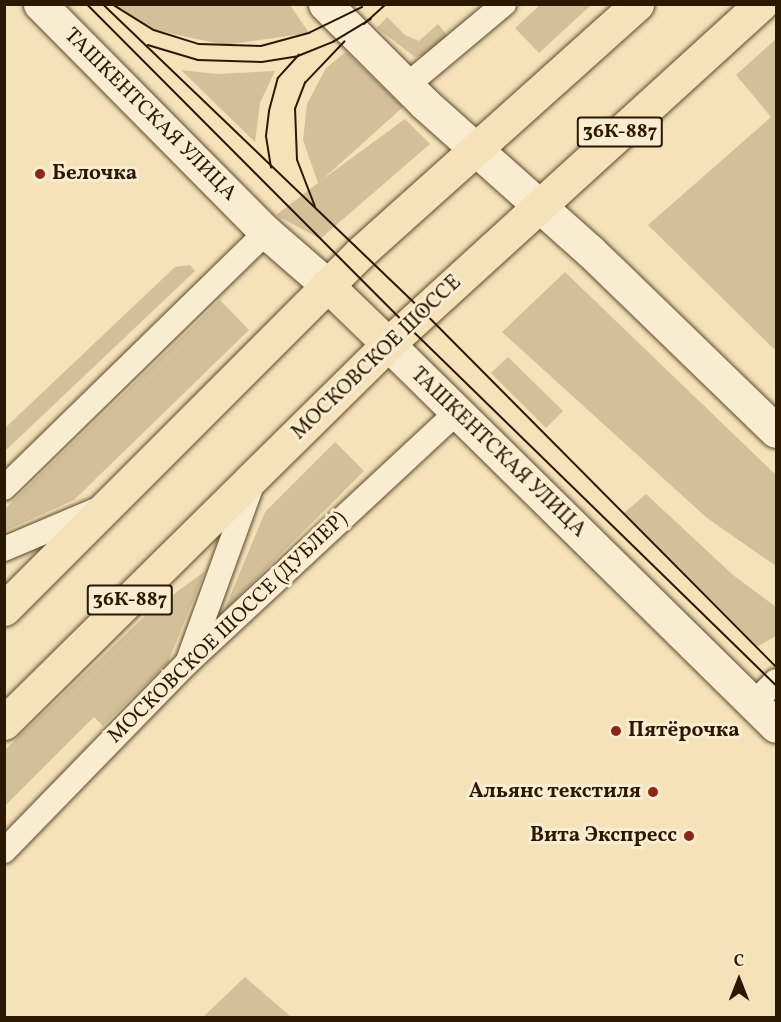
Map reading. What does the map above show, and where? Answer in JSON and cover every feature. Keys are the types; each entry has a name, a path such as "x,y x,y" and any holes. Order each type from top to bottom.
{"main road":[{"name":"ТАШКЕНТСКАЯ УЛИЦА","path":"40,4 266,232 327,285 769,704"},
{"path":"325,4 406,86 537,206 589,250 777,431"},
{"name":"МОСКОВСКОЕ ШОССЕ","path":"4,723 388,344 761,4"},
{"path":"4,609 327,285 474,148 630,8"}],"street":[{"path":"406,86 504,4"},
{"path":"4,488 266,232"},
{"name":"МОСКОВСКОЕ ШОССЕ (ДУБЛЕР)","path":"4,851 187,663 458,411"},
{"path":"187,663 255,476"},
{"path":"4,549 109,504"}],"shaded area":[{"path":"112,5 290,5 309,33 225,45 154,30"},
{"path":"540,5 591,5 539,53 515,28"},
{"path":"387,17 405,35 419,41 438,24 449,38 431,54 415,57 377,28"},
{"path":"776,39 776,351 648,225 771,117 736,75"},
{"path":"346,52 403,107 323,179 405,119 430,144 320,239 276,215 318,183 303,140 307,104 326,68"},
{"path":"181,70 217,74 275,71 260,103 255,142"},
{"path":"190,265 195,271 5,451 5,428 175,267"},
{"path":"565,272 776,475 776,566 707,518 502,332"},
{"path":"220,300 249,330 74,500 5,531 5,509"},
{"path":"508,357 563,411 546,428 491,373"},
{"path":"335,442 364,471 224,611 265,512"},
{"path":"646,494 733,575 776,607 776,636 757,647 623,514"},
{"path":"205,571 168,662 103,726 94,717 5,806 5,750 146,615"},
{"path":"245,977 291,1017 203,1017"}],"tram line":[{"path":"87,4 409,327 776,685"},
{"path":"103,4 424,312 776,666"},
{"path":"112,4 154,30 199,44 261,46 309,33 362,7"},
{"path":"364,24 386,4"},
{"path":"148,45 198,60 262,62 298,56 333,42 371,19"},
{"path":"315,207 297,160 295,109 305,83 344,42"},
{"path":"271,168 266,136 269,111 278,78 299,55"}],"place":[{"name":"Белочка","path":"40,174"},
{"name":"Пятёрочка","path":"616,731"},
{"name":"Альянс текстиля","path":"653,792"},
{"name":"Вита Экспресс","path":"689,836"}]}
